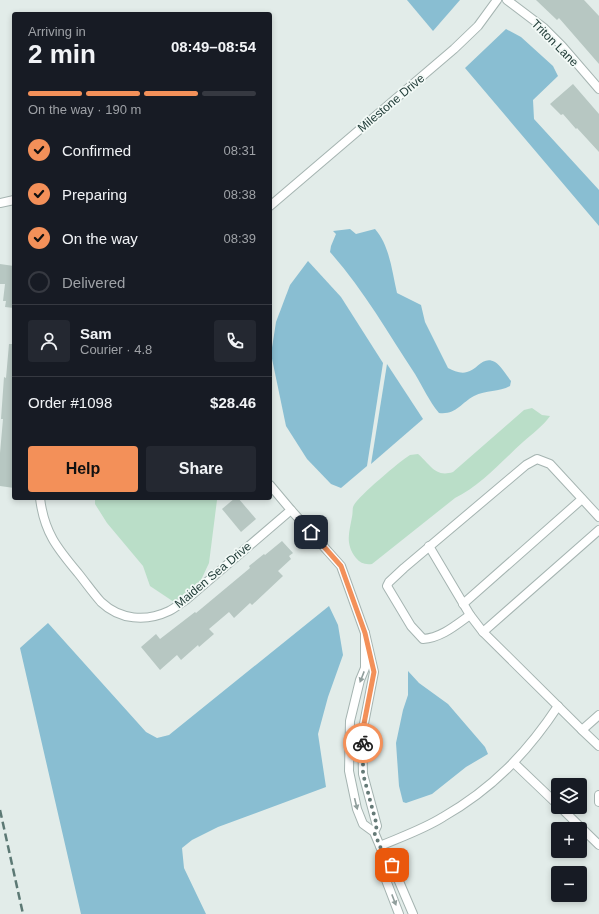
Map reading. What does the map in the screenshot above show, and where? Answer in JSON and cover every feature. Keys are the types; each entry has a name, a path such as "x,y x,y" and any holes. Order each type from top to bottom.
{"street":[{"name":"Milestone Drive","path":"272,204 454,49 478,26 497,0"},
{"name":"Triton Lane","path":"507,0 544,28 562,46 599,89"},
{"path":"0,202 12,200"},
{"name":"Milestone Drive","path":"272,207 277,200"},
{"path":"470,615 451,628 431,638 423,639 411,626 387,586 391,579 429,546 526,465 536,459 550,464 599,517"},
{"path":"272,487 341,566 365,633 374,672 362,734 363,774 377,826 374,832"},
{"path":"463,604 582,498"},
{"name":"Maiden Sea Drive","path":"40,500 48,532 58,550 102,602 115,613 140,618 157,616 170,611 291,510"},
{"path":"483,632 599,530"},
{"path":"429,546 463,604 483,632 599,746"},
{"path":"365,633 365,668 360,680 350,721 349,771 357,809 363,824 374,832 385,858 392,865 413,914"},
{"path":"380,846 443,818 484,789 514,763 536,737 558,706"},
{"path":"582,730 599,715"},
{"path":"514,763 551,798"},
{"path":"599,795 599,802"},
{"path":"567,814 599,845"},
{"path":"385,858 381,867 399,914"}],"green space":[{"path":"532,408 542,415 550,416 541,427 482,480 455,498 372,564 363,563 356,558 350,548 349,543 353,506 363,494 389,471 410,455 418,454 437,472 453,472 524,410"},
{"path":"95,500 217,500 209,563 201,580 174,602 150,586 143,566 107,523 95,504"}],"water":[{"path":"407,0 460,0 433,31"},
{"path":"506,29 521,37 553,66 558,76 533,100 534,119 599,190 599,226 465,68"},
{"path":"350,229 356,234 375,229 380,236 390,260 397,293 421,305 425,322 448,368 465,373 471,371 487,360 491,360 504,371 511,381 510,386 479,394 450,412 439,413 375,312 330,252 336,234 333,231"},
{"path":"308,261 341,297 383,363 367,466 341,488 331,484 307,459 286,426 272,359 272,348 276,322 290,285"},
{"path":"387,364 423,419 371,464"},
{"path":"329,606 338,625 343,655 328,697 318,734 326,787 218,827 192,840 182,848 184,868 206,914 81,914 20,648 48,623 146,732 157,738 169,735"},
{"path":"408,671 419,683 448,704 485,747 488,754 466,767 432,794 406,803 403,802 399,786 396,743 403,710 408,695"}],"building":[{"path":"536,0 584,0 599,16 599,64 559,18 557,20"},
{"path":"573,84 599,114 599,152 563,114 561,115 550,104"},
{"path":"0,264 12,266 12,308 5,307 6,301 3,301 5,284 0,284"},
{"path":"9,344 12,344 12,488 0,486 0,453 3,419 1,419 4,377 6,378"},
{"path":"233,500 240,500 256,519 241,532 222,509"},
{"path":"282,541 293,553 289,556 291,559 278,571 283,576 252,605 250,603 234,618 229,612 209,629 214,634 199,647 198,645 181,660 177,655 160,670 141,647 156,634 160,639 195,612 196,613 250,568 249,566"}],"railway":[{"path":"0,810 23,914"}],"way so far":[{"path":"363,743 363,774 377,826 374,832 385,858 392,865"}],"route":[{"path":"311,532 341,566 365,633 374,672 362,734 363,743"}]}
